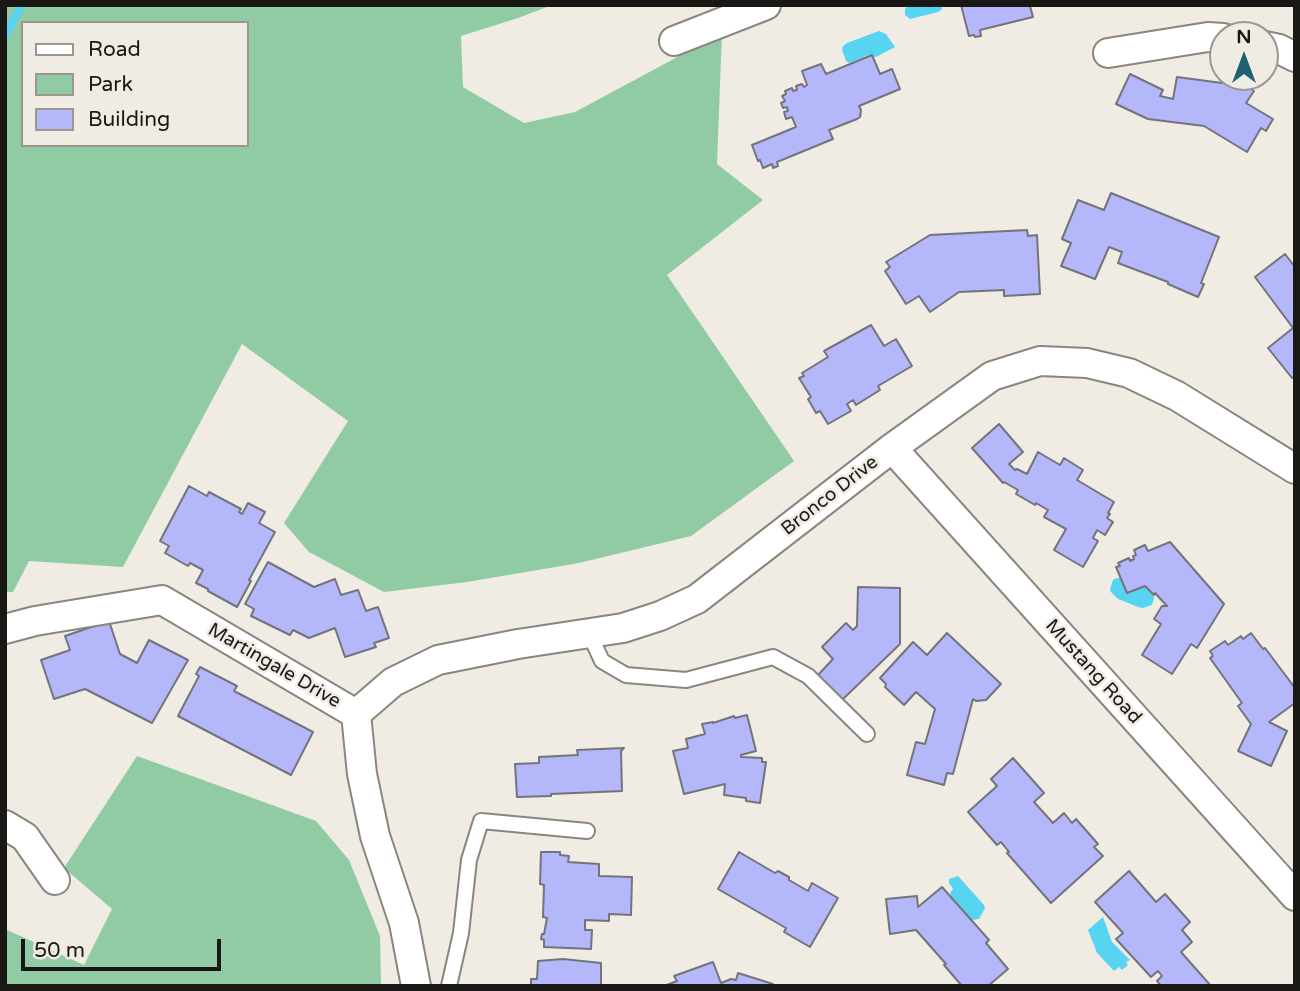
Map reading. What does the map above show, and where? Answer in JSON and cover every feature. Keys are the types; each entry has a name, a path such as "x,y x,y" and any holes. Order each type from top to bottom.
{"street":[{"path":"674,41 766,5"},
{"path":"1108,53 1209,37"},
{"path":"1279,49 1295,57"},
{"name":"Bronco Drive","path":"356,714 393,682 438,660 518,644 623,628 660,616 697,599 892,448 992,376 1040,361 1087,363 1129,373 1177,396 1295,469"},
{"name":"Mustang Road","path":"892,448 1295,896"},
{"name":"Martingale Drive","path":"5,629 36,621 162,600 356,714 362,774 375,836 404,923 416,986"},
{"path":"5,825 26,837 55,880"}],"lane":[{"path":"589,633 603,661 626,675 686,680 773,657 807,676 867,734"},
{"path":"449,986 461,933 469,860 481,821 587,831"}],"green space":[{"path":"5,5 552,5 461,36 463,87 524,123 575,112 722,33 717,164 763,200 667,275 794,461 691,536 579,563 467,582 384,592 309,552 284,523 348,421 242,344 123,567 29,561 13,592 5,592"},
{"path":"137,756 316,821 349,860 380,936 381,986 5,986 5,929 84,965 112,909 64,868"}],"water":[{"path":"908,5 942,5 942,9 910,19 905,15"},
{"path":"879,31 886,34 895,47 876,57 868,55 850,63 846,61 843,46"},
{"path":"1123,577 1153,589 1152,605 1143,608 1118,599 1110,590 1114,579"},
{"path":"958,876 984,905 979,919 972,920 951,896 953,889 949,879"},
{"path":"1103,917 1112,942 1130,960 1122,970 1119,967 1114,971 1097,953 1088,930"}],"building":[{"path":"961,5 1033,5 1030,6 1033,17 980,30 981,36 969,36"},
{"path":"872,55 880,74 892,69 900,89 859,106 860,117 829,130 833,139 777,162 778,166 773,168 772,164 763,168 752,145 796,127 792,117 786,119 784,112 788,111 787,107 783,108 781,103 785,101 782,96 786,94 785,91 792,88 793,91 797,90 796,86 802,84 804,87 807,85 802,71 821,64 826,74"},
{"path":"1130,74 1163,90 1160,96 1173,99 1177,77 1209,81 1209,91 1254,91 1246,103 1273,119 1266,131 1261,128 1247,152 1204,126 1148,119 1116,104"},
{"path":"1111,193 1219,237 1198,297 1118,263 1122,252 1109,247 1095,279 1061,266 1071,243 1062,239 1078,200 1104,210"},
{"path":"1027,230 1028,236 1037,235 1040,294 1004,296 1004,290 959,292 930,312 919,296 906,304 885,271 890,267 886,262 930,235"},
{"path":"1285,254 1295,267 1295,376 1292,378 1268,348 1293,328 1255,277"},
{"path":"871,325 884,346 896,339 912,366 878,386 880,390 856,405 853,400 847,404 851,411 828,424 820,411 816,413 808,399 811,397 799,378 804,376 802,373 828,357 824,351"},
{"path":"999,424 1023,452 1009,464 1015,470 1027,474 1038,452 1060,465 1064,458 1083,470 1077,480 1114,502 1107,518 1113,522 1105,535 1097,530 1093,538 1098,541 1083,567 1054,550 1066,529 1044,517 1048,510 1016,494 1018,490 1003,483 972,448"},
{"path":"189,486 207,496 209,492 241,509 239,512 242,514 248,503 265,512 259,523 275,532 237,607 196,583 203,570 190,563 188,566 165,553 169,546 160,541"},
{"path":"1170,542 1224,604 1197,648 1191,644 1172,674 1142,655 1161,624 1154,619 1162,606 1167,606 1145,586 1127,593 1116,567 1120,566 1118,563 1129,558 1130,561 1134,559 1134,550 1145,545 1148,551"},
{"path":"268,562 314,587 335,579 341,595 358,590 366,611 378,607 389,638 374,643 376,647 345,657 335,628 309,638 293,630 290,635 251,616 254,609 245,604"},
{"path":"858,587 900,588 900,644 842,700 818,675 833,659 822,647 846,623 853,630 857,626"},
{"path":"109,621 120,654 137,663 149,640 188,660 152,723 85,689 54,699 41,660 70,650 65,636"},
{"path":"947,633 1001,684 986,700 973,699 953,774 947,773 944,785 907,775 916,742 925,744 935,709 916,692 904,705 885,687 886,684 880,678 913,642 927,655"},
{"path":"1251,633 1295,688 1295,703 1269,722 1287,731 1271,766 1238,751 1251,724 1238,706 1242,703 1210,658 1213,656 1210,651 1225,641 1228,645"},
{"path":"200,667 237,686 234,691 313,732 291,775 178,716 199,676 196,674"},
{"path":"747,715 756,751 741,757 762,758 762,762 766,762 760,803 724,795 725,784 684,794 673,751 688,748 686,739 705,734 702,724"},
{"path":"624,748 621,751 622,791 517,797 515,764 539,763 539,757 578,755 577,750"},
{"path":"1013,758 1044,793 1034,802 1053,823 1064,813 1072,823 1076,819 1098,844 1094,847 1103,856 1051,903 1007,853 1009,852 1001,842 997,845 968,812 997,786 991,779"},
{"path":"541,852 560,852 560,855 569,856 568,862 599,864 599,876 632,877 631,915 609,914 609,921 585,920 585,930 592,930 591,949 544,947 544,940 541,939 547,918 543,917 544,885 540,884"},
{"path":"739,852 775,873 778,871 789,877 789,880 808,891 812,883 838,898 810,947 784,932 786,928 718,889"},
{"path":"1129,871 1156,902 1165,894 1190,922 1182,930 1192,942 1181,952 1211,986 1161,986 1157,981 1162,976 1158,971 1151,977 1116,939 1123,933 1095,902"},
{"path":"942,887 989,940 986,943 1008,969 988,986 962,986 916,930 890,934 886,899 917,896 918,907"},
{"path":"563,959 601,963 601,986 531,986 531,979 537,979 538,961"},
{"path":"713,962 721,983 736,980 738,973 773,984 664,986 677,981 674,976"}],"waterway":[{"path":"5,36 22,5"}]}
